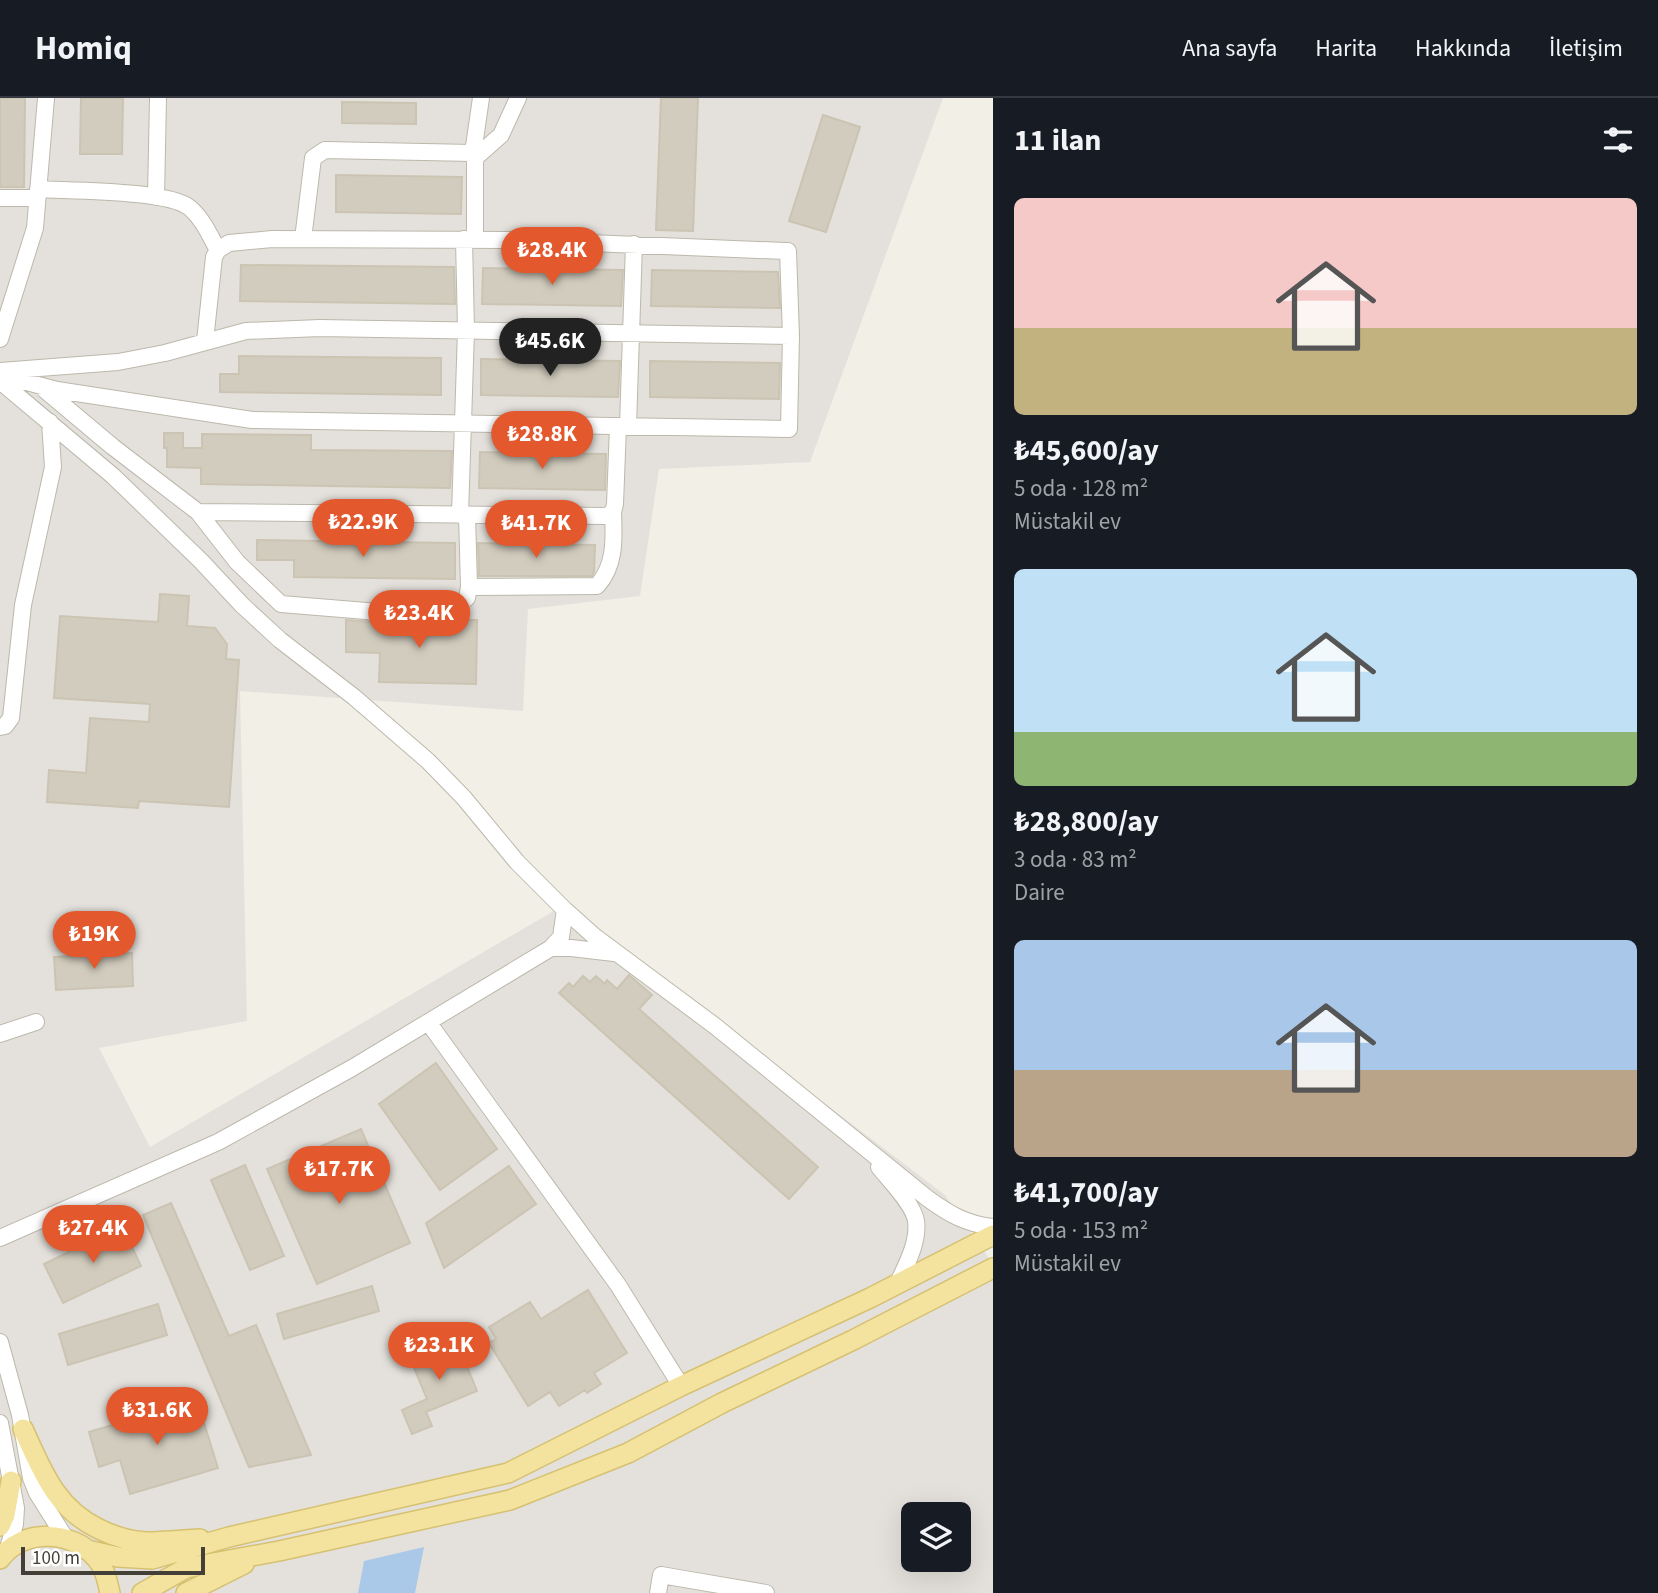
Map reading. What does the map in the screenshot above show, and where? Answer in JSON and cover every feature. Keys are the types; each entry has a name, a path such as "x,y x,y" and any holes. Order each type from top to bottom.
{"main road":[{"path":"87,1550 117,1558 152,1559 229,1537 508,1472 993,1235"},
{"path":"142,1593 186,1568 279,1551 510,1500 628,1453 722,1403 993,1268"},
{"path":"23,1429 52,1488 65,1507 79,1519 110,1534 144,1542 229,1537"},
{"path":"0,1526 5,1515 11,1481"},
{"path":"3,1555 20,1542 40,1536 66,1539 80,1544 96,1557 106,1575 110,1593"},
{"path":"186,1593 226,1571 279,1551"}],"street":[{"path":"0,338 35,228 46,98"},
{"path":"156,197 158,98"},
{"path":"40,386 113,447 198,512 237,562 281,604 415,615 446,612 457,605 467,598 469,587 463,515 461,423 474,155 481,98"},
{"path":"303,239 313,159 324,150 474,155 500,135 518,98"},
{"path":"0,198 38,194 165,198 189,207 205,226 218,250"},
{"path":"0,373 57,390 252,420 789,429 791,336 788,251 469,239 303,239 229,243 218,250 214,257 205,341"},
{"path":"469,587 597,586 604,578 614,547 613,512 631,333 634,244"},
{"path":"0,373 118,362 165,353 246,331 466,330 791,336"},
{"path":"0,381 123,486 280,640 354,697 428,761 464,798 517,862 565,911 715,1026 953,1217 973,1225 993,1227"},
{"path":"0,727 5,726 11,718 23,605 53,467 50,422"},
{"path":"198,512 607,516 613,512"},
{"path":"0,1238 218,1142 352,1068 551,948 561,937 565,911"},
{"path":"551,948 618,954"},
{"path":"428,1022 618,1285 681,1386"},
{"path":"0,1034 36,1023"},
{"path":"865,1149 911,1208 916,1221 910,1257 898,1283"},
{"path":"0,1342 37,1493 66,1539"},
{"path":"0,1423 16,1516 3,1555"},
{"path":"658,1593 662,1575 766,1593"}],"shaded area":[{"path":"0,98 943,98 810,462 659,469 640,596 528,609 523,711 240,691 247,1021 99,1048 150,1147 564,905 945,1195 993,1264 993,1593 0,1593"}],"water":[{"path":"424,1547 415,1593 358,1593 364,1561"}],"building":[{"path":"0,98 25,98 24,187 0,187"},
{"path":"81,98 123,98 122,154 80,154"},
{"path":"661,98 698,98 693,231 656,230"},
{"path":"342,102 416,103 416,124 342,123"},
{"path":"823,115 860,127 826,232 789,221"},
{"path":"336,175 462,177 461,214 336,212"},
{"path":"241,265 454,267 455,304 240,301"},
{"path":"483,268 623,270 621,306 482,304"},
{"path":"652,270 778,272 780,308 651,306"},
{"path":"239,356 441,358 441,395 220,392 220,374 239,374"},
{"path":"481,359 620,361 618,397 481,395"},
{"path":"650,361 780,363 779,399 650,397"},
{"path":"164,433 183,433 183,448 202,448 202,434 311,435 311,450 452,451 450,488 201,484 201,468 167,467"},
{"path":"480,452 606,454 605,490 479,488"},
{"path":"257,540 455,543 455,579 294,577 294,560 257,560"},
{"path":"478,543 595,545 594,572 592,576 479,576"},
{"path":"160,594 189,596 187,626 215,628 227,644 226,659 239,660 229,807 139,801 138,808 47,802 49,770 86,773 90,718 149,722 150,704 54,698 60,616 158,622"},
{"path":"346,620 414,625 477,620 476,684 379,682 380,653 346,652"},
{"path":"132,953 133,986 56,990 54,957"},
{"path":"629,975 652,995 639,1009 818,1167 789,1199 559,993 569,983 573,987 583,976 590,982 596,976 605,984 607,980 617,989"},
{"path":"436,1063 497,1149 440,1190 379,1104"},
{"path":"361,1129 410,1243 317,1284 267,1169"},
{"path":"245,1165 284,1256 250,1270 211,1180"},
{"path":"509,1166 536,1204 444,1268 426,1223"},
{"path":"171,1203 229,1336 256,1325 311,1455 249,1467 143,1215"},
{"path":"122,1226 141,1266 63,1303 44,1264"},
{"path":"372,1286 379,1311 284,1339 277,1314"},
{"path":"588,1290 627,1353 594,1373 601,1384 587,1393 585,1390 559,1406 550,1392 528,1406 489,1343 496,1339 489,1327 530,1302 541,1319"},
{"path":"158,1304 167,1335 68,1365 59,1334"},
{"path":"456,1339 477,1391 426,1412 432,1426 412,1434 402,1410 427,1399 410,1358"},
{"path":"197,1400 218,1468 130,1494 120,1460 99,1467 89,1432"}]}
